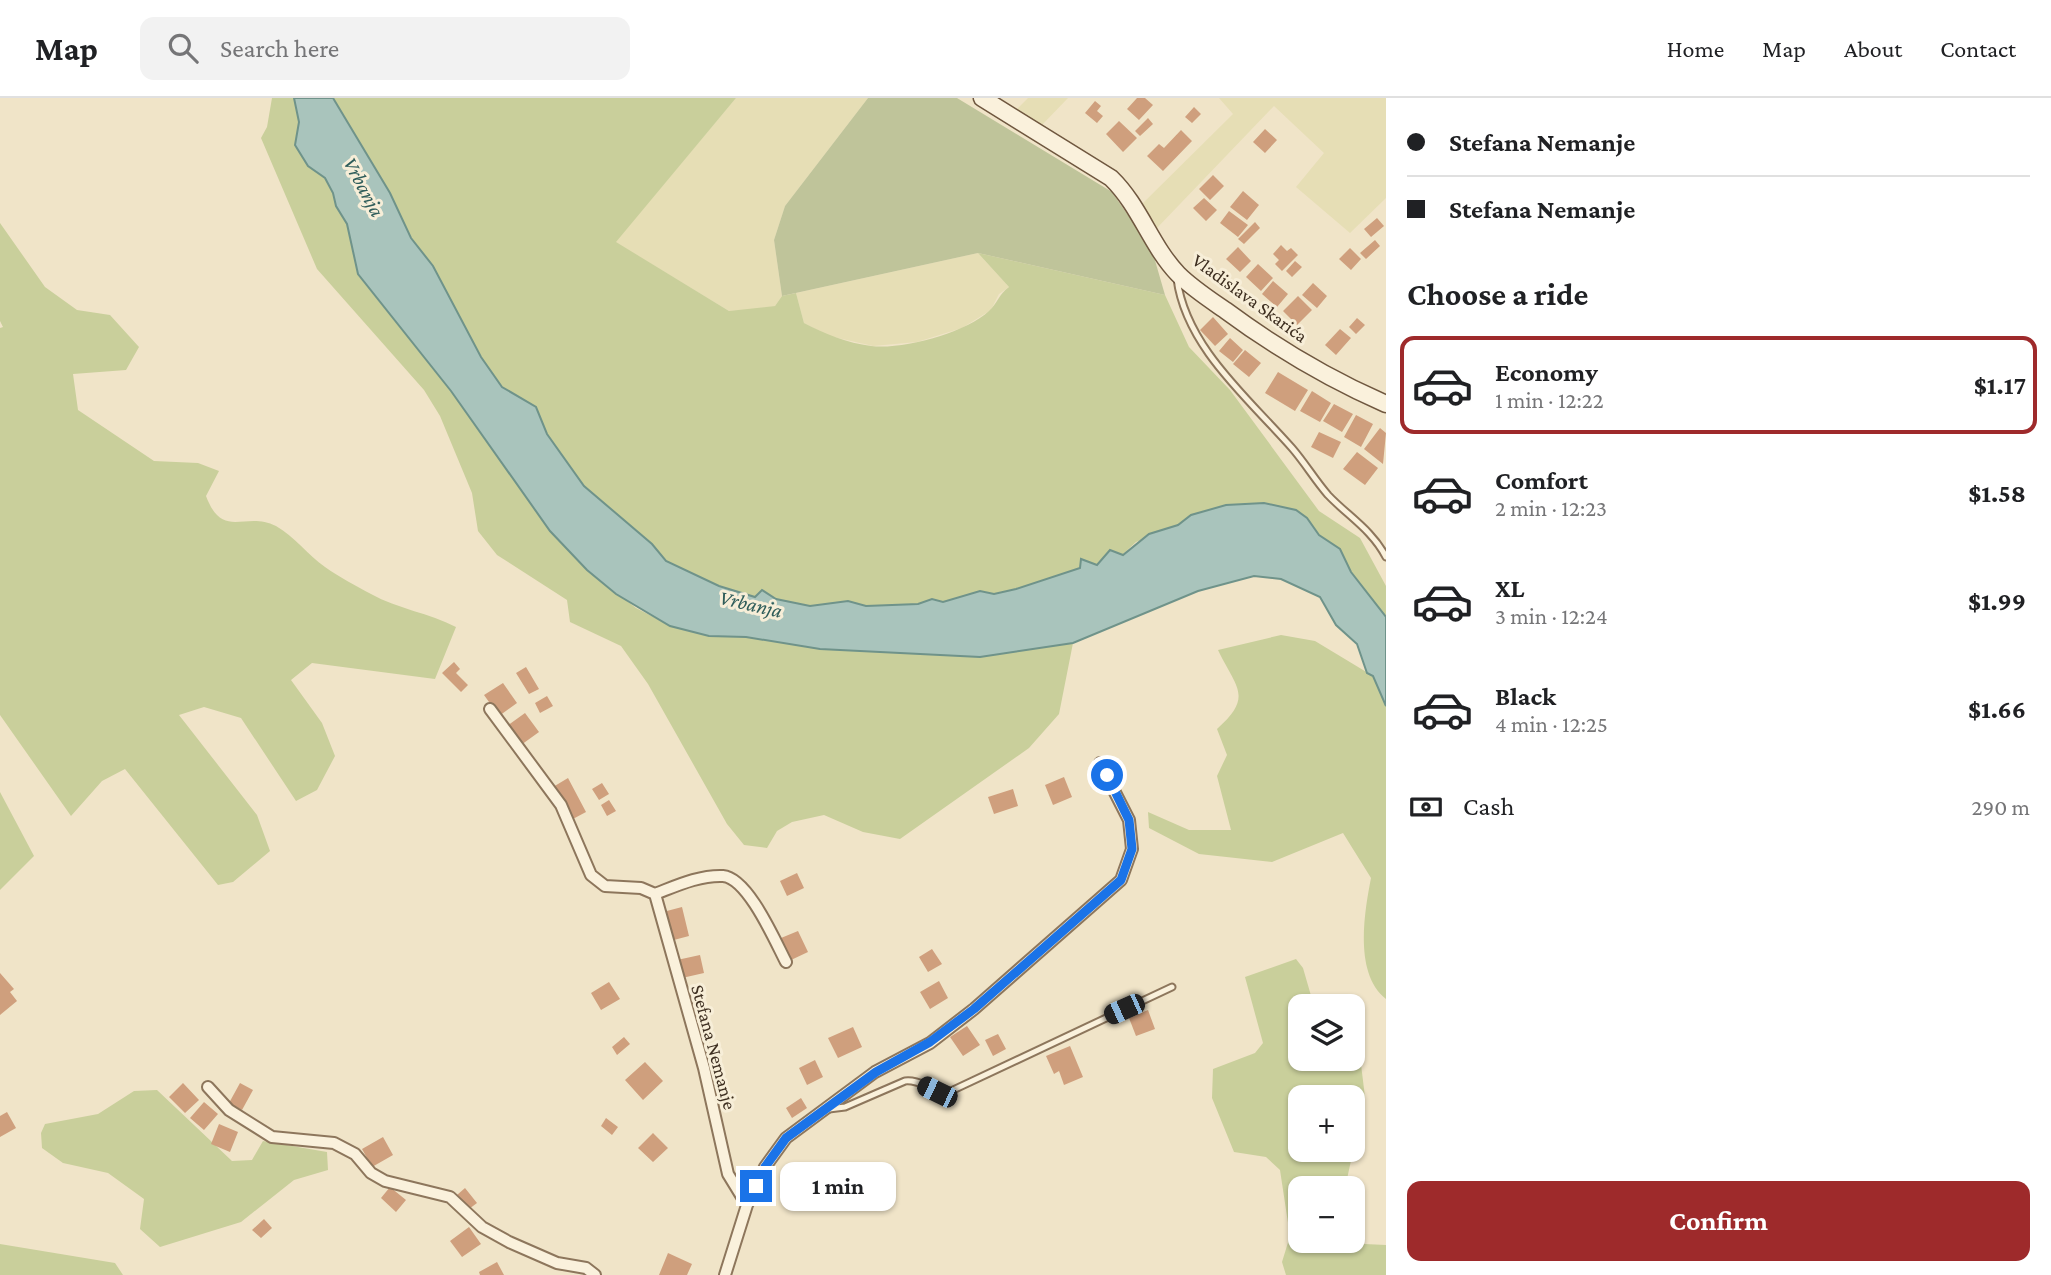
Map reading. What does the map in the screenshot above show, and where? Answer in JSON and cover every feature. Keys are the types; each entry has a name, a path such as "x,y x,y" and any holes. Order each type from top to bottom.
{"street":[{"name":"Vladislava Skarića","path":"982,98 1111,178 1124,190 1176,272 1272,343 1323,373 1386,404"},
{"path":"490,709 561,805 591,875 605,886 641,888 654,894 689,880 724,876 737,881 760,911 786,962"},
{"path":"725,1275 747,1205 765,1167 786,1138 876,1072 930,1042 974,1009 1121,880 1132,849 1129,820 1100,763"},
{"name":"Stefana Nemanje","path":"654,894 704,1068 728,1174 747,1205"},
{"path":"208,1087 229,1110 272,1137 334,1143 355,1153 371,1173 385,1181 450,1197 482,1227 509,1242 557,1263 586,1268 595,1275"}],"lane":[{"path":"1176,272 1180,303 1206,349 1301,458 1328,494 1363,525 1386,557"},
{"path":"826,1108 845,1107 912,1080 937,1092 951,1091 1172,987"}],"shaded area":[{"path":"736,98 868,98 785,206 774,240 782,296 775,306 729,311 615,242"},
{"path":"1028,98 1068,98 1042,125 1015,111"},
{"path":"1219,98 1386,98 1386,198 1350,233 1296,187 1324,153 1274,106 1157,228 1141,205 1233,114"},
{"path":"978,253 1009,287 999,294 991,310 962,328 917,342 873,346 829,336 804,323 796,293"}],"green space":[{"path":"272,98 294,98 299,122 295,145 308,166 325,177 333,193 336,206 347,224 358,275 451,391 550,531 587,570 636,608 671,626 709,636 745,637 820,649 980,657 1073,643 1059,714 1029,748 900,839 863,832 824,815 792,822 777,831 767,848 744,845 727,824 648,684 621,646 570,622 567,600 497,555 478,531 472,493 440,416 424,390 317,269 261,138 267,127"},
{"path":"333,98 736,98 616,242 729,311 775,306 782,296 796,293 804,323 853,343 884,347 916,342 950,333 978,319 992,308 1009,287 978,253 1165,295 1189,347 1230,390 1319,511 1360,538 1386,586 1386,617 1351,572 1340,549 1319,535 1307,518 1264,503 1226,505 1191,515 1178,525 1136,542 1122,555 1107,556 1097,565 1081,559 1080,568 1016,589 994,594 980,591 943,602 932,599 918,604 866,606 848,601 810,606 776,599 762,591 755,597 719,586 665,561 652,544 584,486 547,434 536,407 502,387 481,357 433,266 411,238 390,193"},
{"path":"868,98 957,98 1112,192 1152,250 1165,295 978,253 782,296 774,240 785,206"},
{"path":"0,223 45,287 77,310 110,315 139,347 126,370 73,374 78,410 154,461 198,463 219,471 206,496 220,517 227,521 265,522 276,526 325,567 354,585 381,599 456,627 435,679 312,663 291,680 322,723 335,756 317,790 296,801 241,718 204,707 179,715 257,815 270,851 233,882 218,885 125,769 102,781 71,816 0,715 0,328 3,327 0,321"},
{"path":"1281,635 1315,641 1373,676 1386,706 1386,999 1369,975 1365,959 1364,926 1371,878 1343,833 1272,862 1199,854 1149,828 1148,812 1189,830 1231,830 1217,776 1227,755 1217,729 1235,708 1238,691 1218,650"},
{"path":"0,792 34,856 0,890"},
{"path":"1296,959 1303,968 1311,994 1288,994 1288,1071 1362,1071 1364,1085 1288,1085 1288,1162 1351,1162 1348,1176 1288,1176 1288,1223 1280,1170 1266,1157 1234,1152 1212,1098 1213,1069 1255,1053 1263,1043 1245,977"},
{"path":"157,1090 232,1161 252,1160 263,1141 327,1152 328,1170 294,1180 241,1222 160,1247 140,1229 144,1199 108,1173 63,1163 42,1148 41,1133 45,1124 98,1114 134,1091"},
{"path":"1288,1242 1288,1253 1365,1253 1365,1244 1386,1245 1386,1275 1286,1275 1282,1262"},
{"path":"0,1244 115,1263 123,1275 0,1275"}],"water":[{"name":"Vrbanja","path":"294,98 333,98 390,193 411,238 433,266 481,357 502,387 536,407 547,434 584,486 652,544 666,561 719,586 755,597 762,590 776,599 810,606 848,601 866,606 918,604 932,599 943,602 980,591 994,594 1016,589 1080,568 1081,559 1097,565 1110,550 1123,555 1149,534 1178,525 1191,515 1226,505 1264,503 1296,510 1307,518 1319,535 1340,549 1351,572 1386,617 1386,706 1373,676 1367,673 1357,644 1336,625 1320,597 1281,579 1254,576 1198,591 1073,643 980,657 820,649 746,637 709,636 670,626 616,594 587,570 550,531 451,391 358,274 347,224 336,206 333,193 325,178 308,166 295,145 299,122"}],"building":[{"path":"1137,98 1145,98 1153,105 1139,120 1127,109"},
{"path":"1095,101 1101,106 1097,111 1103,116 1097,123 1085,113"},
{"path":"1194,107 1201,114 1192,123 1185,117"},
{"path":"1148,118 1153,124 1140,136 1135,131"},
{"path":"1119,121 1137,138 1123,152 1106,134"},
{"path":"1265,129 1277,140 1265,153 1253,142"},
{"path":"1181,130 1192,141 1163,171 1147,156 1159,144 1164,148"},
{"path":"1213,175 1224,186 1210,200 1199,189"},
{"path":"1243,191 1259,205 1247,220 1230,207"},
{"path":"1204,198 1217,210 1206,221 1193,208"},
{"path":"1229,211 1248,225 1238,237 1220,223"},
{"path":"1377,218 1384,226 1371,237 1364,229"},
{"path":"1255,222 1260,228 1244,244 1238,239"},
{"path":"1375,240 1380,246 1366,259 1360,253"},
{"path":"1281,245 1287,251 1291,248 1298,255 1282,271 1275,264 1279,260 1273,254"},
{"path":"1238,247 1251,261 1240,272 1226,259"},
{"path":"1350,248 1361,259 1351,270 1339,259"},
{"path":"1295,261 1302,267 1292,277 1286,271"},
{"path":"1258,264 1273,278 1261,291 1246,277"},
{"path":"1273,281 1288,294 1277,307 1262,294"},
{"path":"1313,283 1327,296 1317,308 1302,295"},
{"path":"1298,296 1312,310 1297,325 1283,311"},
{"path":"1213,317 1228,334 1215,346 1200,330"},
{"path":"1357,318 1365,325 1356,334 1349,327"},
{"path":"1340,329 1351,338 1336,355 1325,345"},
{"path":"1230,338 1243,350 1233,362 1219,351"},
{"path":"1245,350 1261,363 1249,377 1233,364"},
{"path":"1278,372 1308,390 1295,411 1265,393"},
{"path":"1312,391 1331,403 1320,422 1300,411"},
{"path":"1334,404 1353,414 1342,432 1323,421"},
{"path":"1356,415 1373,424 1361,447 1344,437"},
{"path":"1380,428 1386,433 1383,464 1364,449"},
{"path":"1319,432 1341,442 1333,458 1311,447"},
{"path":"1357,452 1378,468 1365,485 1343,469"},
{"path":"454,662 460,669 456,673 468,685 461,692 442,673"},
{"path":"526,667 539,689 529,694 516,673"},
{"path":"503,683 517,703 499,716 484,695"},
{"path":"547,696 553,706 540,713 535,703"},
{"path":"525,713 539,732 521,745 507,726"},
{"path":"1064,777 1072,797 1053,805 1045,785"},
{"path":"568,778 586,812 571,820 553,787"},
{"path":"602,783 609,794 599,800 592,789"},
{"path":"1013,789 1018,806 994,814 988,797"},
{"path":"609,800 616,811 607,816 601,805"},
{"path":"797,873 804,888 787,896 780,881"},
{"path":"682,907 689,936 670,941 663,912"},
{"path":"798,931 808,952 791,960 781,938"},
{"path":"932,949 942,964 928,972 919,957"},
{"path":"700,955 704,973 682,978 677,960"},
{"path":"0,973 14,989 10,992 17,1001 0,1015"},
{"path":"939,981 948,998 930,1009 920,992"},
{"path":"609,982 620,999 601,1010 591,993"},
{"path":"1148,1010 1155,1029 1136,1036 1129,1018"},
{"path":"967,1026 980,1045 963,1056 950,1037"},
{"path":"853,1027 862,1047 838,1058 828,1038"},
{"path":"998,1034 1006,1049 993,1056 985,1040"},
{"path":"624,1037 630,1044 617,1055 612,1047"},
{"path":"1070,1046 1083,1077 1064,1085 1059,1071 1054,1074 1046,1056"},
{"path":"815,1060 823,1077 807,1085 799,1068"},
{"path":"645,1062 663,1081 643,1100 625,1080"},
{"path":"183,1083 199,1100 185,1113 169,1097"},
{"path":"240,1083 253,1090 242,1110 229,1103"},
{"path":"801,1098 807,1108 792,1118 786,1108"},
{"path":"204,1102 218,1114 204,1130 190,1118"},
{"path":"7,1112 16,1128 0,1137 0,1116"},
{"path":"606,1118 618,1127 612,1135 601,1126"},
{"path":"219,1124 238,1132 230,1152 211,1144"},
{"path":"653,1133 668,1148 653,1162 638,1148"},
{"path":"383,1137 393,1155 372,1167 362,1149"},
{"path":"390,1187 406,1200 396,1212 381,1198"},
{"path":"465,1188 477,1203 469,1209 457,1195"},
{"path":"264,1219 272,1228 261,1238 252,1230"},
{"path":"469,1227 481,1244 462,1257 450,1241"},
{"path":"668,1253 692,1264 687,1275 659,1275"},
{"path":"497,1262 504,1275 480,1275 479,1272"}],"route":[{"path":"756,1186 765,1167 786,1138 876,1072 930,1042 974,1009 1105,897 1121,880 1132,849 1129,820 1107,775"}]}
